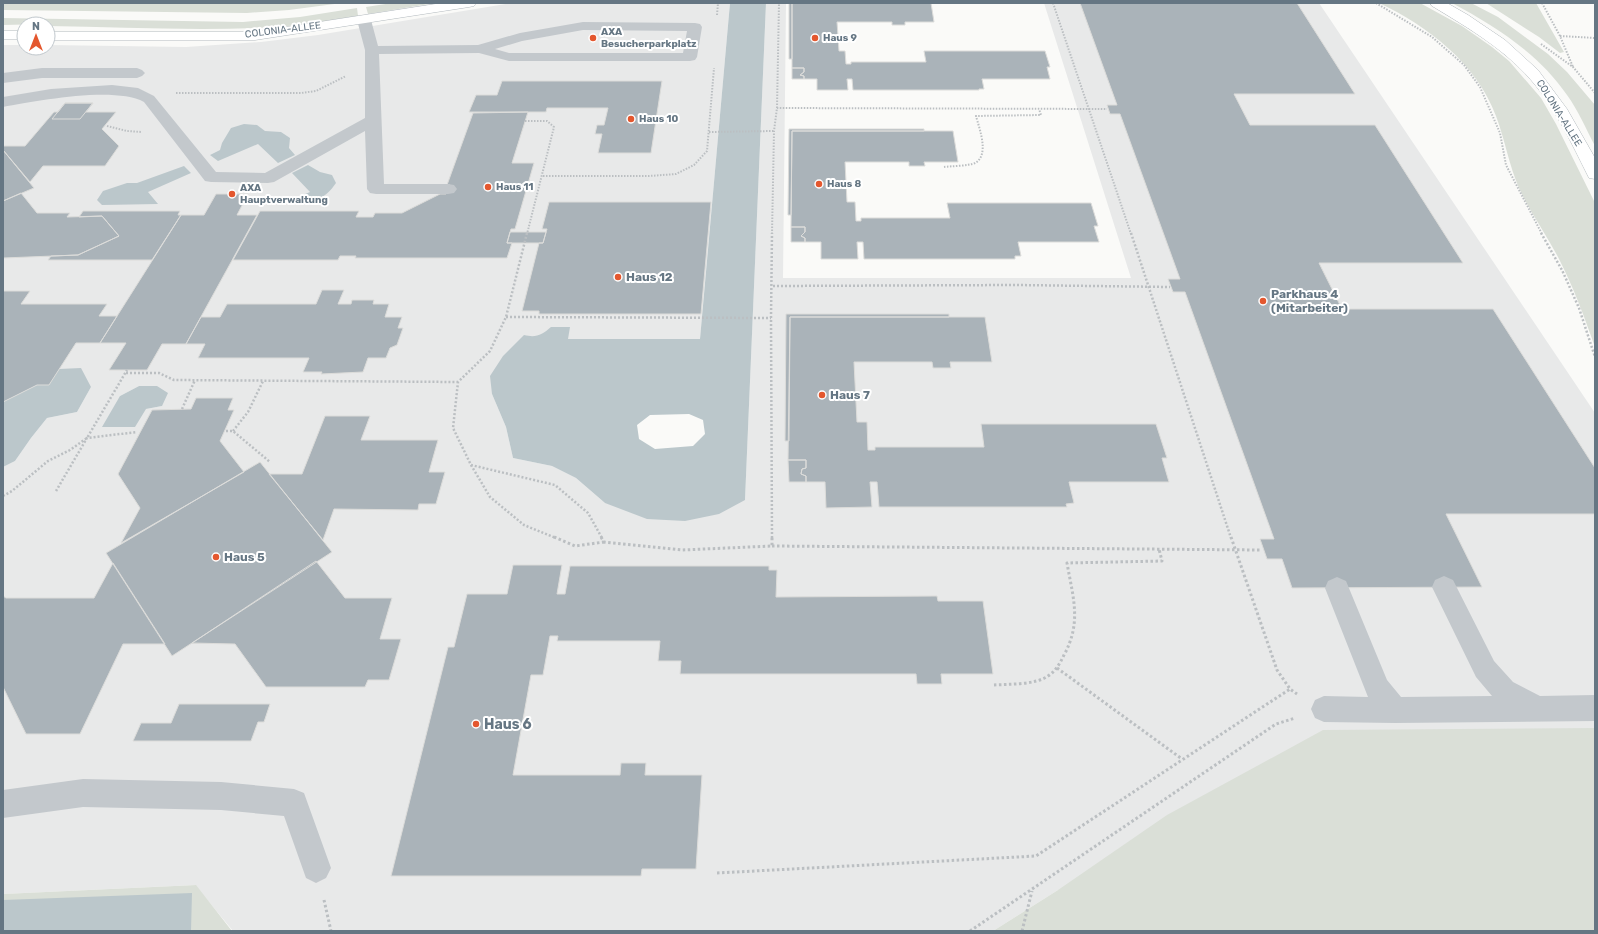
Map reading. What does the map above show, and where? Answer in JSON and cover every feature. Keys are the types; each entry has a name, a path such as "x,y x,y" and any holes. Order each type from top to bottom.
{"main road":[{"name":"COLONIA-ALLEE","path":"56,36 255,36 469,3"},
{"name":"COLONIA-ALLEE","path":"1438,3 1486,34 1512,53 1534,73 1556,104 1595,174"},
{"path":"3,35 16,36"}],"lane":[{"path":"364,20 373,55 373,120 376,189 448,189"},
{"path":"373,55 479,49 520,37 583,26 695,27 690,57 509,57 479,49"},
{"path":"3,78 42,73 137,73"},
{"path":"3,102 83,91 112,90 138,93 148,99 211,177 268,178 373,120"},
{"path":"1444,587 1485,669 1504,691 1538,709"},
{"path":"1337,588 1377,688 1395,710"},
{"path":"1324,709 1395,710 1595,708"},
{"path":"3,804 83,793 221,796 294,803 316,868"}],"path":[{"path":"717,18 718,3"},
{"path":"772,546 771,318 773,286 774,131 778,108 779,3"},
{"path":"717,873 1036,856 1290,689 1277,670 1235,550 1090,109 1053,3"},
{"path":"1376,3 1432,37 1464,66 1480,87 1500,133 1506,165 1525,204 1562,270 1579,308 1595,357"},
{"path":"1542,3 1560,36 1573,67"},
{"path":"1560,36 1595,38"},
{"path":"138,93 316,91 335,83 373,55"},
{"path":"543,176 649,176 676,174 694,165 707,151 714,64"},
{"path":"778,108 1106,109"},
{"path":"944,167 975,163 982,156 976,116 1041,115 1039,109"},
{"path":"525,122 547,122 554,128 543,176 506,317 490,351 458,382 453,428 471,465 490,497 524,525 575,546 604,542 682,550 772,546 1262,550"},
{"path":"709,132 774,131"},
{"path":"773,286 1170,287"},
{"path":"506,317 771,318"},
{"path":"56,491 126,372 159,373 174,380 458,382"},
{"path":"182,409 195,380"},
{"path":"233,431 248,412 263,381"},
{"path":"226,431 233,431 270,462"},
{"path":"3,496 12,491 48,461 70,450 87,438 137,432"},
{"path":"471,465 518,474 555,485 588,513 604,542"},
{"path":"994,685 1025,684 1047,677 1057,668 1071,642 1076,613 1067,563 1162,561 1159,549"},
{"path":"1057,668 1182,759"},
{"path":"970,931 1276,724 1324,709"},
{"path":"1022,931 1032,890"}],"shaded area":[{"path":"3,3 342,3 289,10 247,13 3,10"},
{"path":"392,3 435,3 368,14 366,7"},
{"name":"AXA Hauptverwaltung","path":"511,3 730,3 700,339 568,339 544,333 534,338 492,394 506,427 513,458 552,466 576,478 605,503 745,500 766,3 786,3 783,278 1131,278 1044,3 1319,3 1595,413 1595,839 1204,931 1058,890 993,931 233,931 195,885 3,894 3,467 15,461 47,418 77,412 91,387 39,384 3,402 3,45 16,45 16,56 56,56 56,45 186,47 261,42 318,35","holes":["139,386 157,386 162,406 146,409 120,396"]},
{"path":"730,3 766,3 745,500 719,514 685,521 647,519 605,503 576,478 552,466 513,458 506,427 492,394 490,376 503,356 524,335 539,335 551,327 570,327 568,339 700,339","holes":["689,414 703,420 705,434 693,446 655,449 639,439 637,425 650,415"]},
{"path":"1379,3 1420,3 1462,26 1509,61 1541,98 1556,124 1595,203 1595,347 1578,301 1563,268 1519,188 1496,116 1488,97 1464,63 1433,35 1397,12"},
{"path":"1452,3 1471,3 1498,17 1548,54 1567,72 1595,105 1595,146 1571,101 1556,80 1530,54 1500,31"},
{"path":"1486,3 1536,3 1564,52 1560,53 1539,37"},
{"path":"357,8 358,16 298,25 259,28 168,29 56,26 56,19 243,22 300,17"},
{"path":"3,18 16,18 16,25 3,25"},
{"path":"244,124 257,125 265,131 281,132 290,138 289,148 295,155 278,163 258,144 218,161 210,155 220,150 222,143 231,128"},
{"path":"308,165 320,172 332,175 336,183 324,196 297,205 291,200 310,192 292,173"},
{"path":"184,166 191,173 148,192 158,204 102,205 97,200 103,191 127,183 137,183"},
{"path":"81,368 91,387 77,412 47,418 15,461 3,467 3,402 39,384 48,385 59,369"},
{"path":"139,386 157,386 168,393 162,406 146,409 135,427 102,427 120,396"},
{"path":"1595,728 1595,931 993,931 1058,890 1167,815 1323,730"},
{"path":"196,885 232,931 3,931 3,894"},
{"path":"192,893 191,931 3,931 3,900"}],"building":[{"path":"789,3 792,3 792,59 789,59"},
{"name":"Haus 9","path":"792,3 931,3 934,22 905,22 905,25 892,25 892,22 837,22 839,51 845,51 846,64 851,64 851,62 926,62 924,51 1045,51 1050,67 1047,67 1050,79 982,79 984,89 979,90 853,90 852,79 847,79 848,90 817,90 817,79 804,79 804,76 800,75 804,72 804,68 792,68"},
{"name":"Parkhaus 4 (Mitarbeiter)","path":"1080,3 1297,3 1355,94 1234,94 1250,125 1375,125 1463,263 1319,263 1342,309 1493,309 1595,468 1595,514 1446,514 1482,587 1292,588 1282,559 1267,559 1260,539 1274,539 1185,292 1173,292 1168,279 1180,279 1120,114 1110,114 1107,105 1117,105"},
{"path":"792,68 804,68 804,72 800,75 804,76 804,79 792,79"},
{"name":"Haus 10","path":"502,81 662,81 651,153 598,153 602,134 595,134 597,125 604,125 608,108 547,108 546,112 469,112 476,95 497,95"},
{"path":"65,103 93,103 86,112 116,112 102,129 119,146 105,166 43,166 30,182 3,150 3,146 25,146 54,112 58,112"},
{"path":"65,103 93,103 80,119 52,119"},
{"name":"Haus 11","path":"528,112 512,163 534,163 515,229 511,229 507,243 512,243 507,258 355,258 356,256 340,256 338,260 233,260 260,211 359,211 356,217 373,217 375,213 402,213 440,194 446,194 450,185 447,185 473,113"},
{"path":"789,129 924,129 924,131 792,131 791,215 788,215"},
{"name":"Haus 8","path":"792,131 953,131 958,162 924,162 925,166 909,166 909,162 845,162 847,202 855,202 856,221 861,221 861,218 950,218 947,203 1091,203 1098,226 1094,226 1099,242 1018,242 1021,256 1015,256 1015,259 864,259 863,242 857,242 858,259 821,259 821,242 805,242 805,238 801,236 805,232 805,227 791,227"},
{"path":"3,150 34,188 3,201"},
{"path":"21,193 37,213 70,213 67,217 102,216 119,236 78,255 3,258 3,201"},
{"path":"216,194 248,194 237,215 257,215 186,344 162,344 147,370 109,370 126,343 100,343 181,215 204,215"},
{"name":"Haus 12","path":"549,202 711,202 701,314 539,314 539,311 522,311 539,243 543,243 547,229 542,229"},
{"path":"83,211 180,211 178,215 181,215 152,260 48,260 51,256 78,255 119,236 102,216 79,217"},
{"path":"791,227 805,227 805,232 801,236 805,238 805,242 791,242"},
{"path":"510,232 546,232 543,243 507,243"},
{"path":"322,290 344,290 338,304 351,304 352,300 374,300 373,304 389,304 385,317 402,317 398,328 403,328 397,345 390,348 386,358 368,358 363,372 321,374 322,372 303,372 309,358 198,358 205,344 186,344 201,317 220,317 227,304 316,304"},
{"path":"3,291 30,291 21,304 107,304 99,316 117,316 100,343 76,343 49,385 37,385 3,402"},
{"path":"786,314 949,314 949,317 790,317 789,441 785,441"},
{"name":"Haus 7","path":"790,317 985,317 992,362 950,362 951,368 933,368 932,362 854,362 857,422 867,422 868,450 875,450 875,447 984,447 981,424 1156,424 1167,458 1162,458 1169,482 1069,482 1074,503 1066,504 1067,507 879,507 877,482 870,482 872,507 826,508 825,482 806,482 806,476 801,474 802,469 806,468 806,460 788,460"},
{"path":"196,398 233,398 228,410 234,410 220,441 244,472 121,543 140,508 118,474 152,410 191,409"},
{"path":"325,416 370,416 361,440 438,440 429,472 445,472 436,504 419,504 418,510 334,509 323,540 269,474 302,474"},
{"path":"788,460 806,460 806,468 802,469 801,474 806,476 806,482 789,482"},
{"name":"Haus 5","path":"260,462 332,552 172,656 106,553"},
{"path":"316,561 345,598 392,598 380,639 401,639 389,680 368,680 365,687 266,687 235,644 192,643"},
{"path":"113,563 165,644 123,644 80,734 26,734 3,687 3,596 6,598 94,598"},
{"name":"Haus 6","path":"513,565 562,565 557,594 565,594 570,566 769,566 769,570 777,570 776,597 937,596 938,601 983,601 993,674 941,674 942,684 917,684 916,674 680,674 681,661 658,661 660,641 557,641 558,636 550,636 543,675 531,675 513,775 620,775 621,763 646,763 645,775 702,775 696,869 642,869 641,876 391,876 448,647 454,647 467,594 507,594"},
{"path":"179,704 270,704 264,722 258,722 251,741 133,741 141,723 171,723"}],"place":[{"name":"AXA Besucherparkplatz","path":"593,38"},
{"name":"Haus 9","path":"815,38"},
{"name":"Haus 10","path":"631,119"},
{"name":"Haus 8","path":"819,184"},
{"name":"Haus 11","path":"488,187"},
{"name":"AXA Hauptverwaltung","path":"232,194"},
{"name":"Haus 12","path":"618,277"},
{"name":"Parkhaus 4 (Mitarbeiter)","path":"1263,301"},
{"name":"Haus 7","path":"822,395"},
{"name":"Haus 5","path":"216,557"},
{"name":"Haus 6","path":"476,724"}]}
